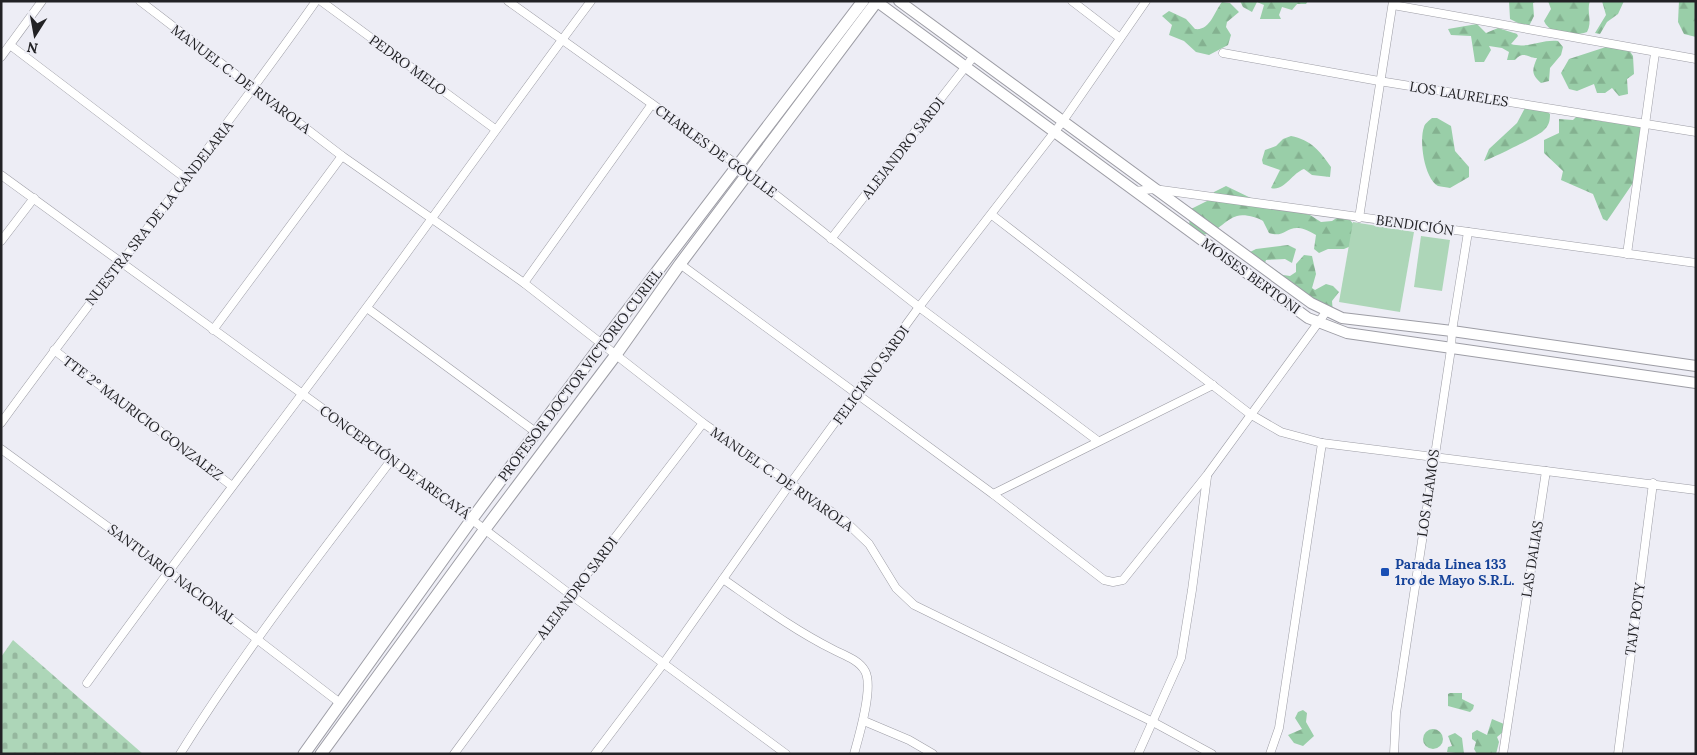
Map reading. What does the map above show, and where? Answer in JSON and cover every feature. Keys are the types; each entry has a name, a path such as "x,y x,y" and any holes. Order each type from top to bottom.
{"main road":[{"name":"PROFESOR DOCTOR VICTORIO CURIEL","path":"304,754 536,433 609,351 680,264 863,1"},
{"name":"PROFESOR DOCTOR VICTORIO CURIEL","path":"321,754 485,529 609,351 744,170 877,1"}],"street":[{"path":"1,57 42,1"},
{"name":"MANUEL C. DE RIVAROLA","path":"140,1 342,156 431,218"},
{"name":"NUESTRA SRA DE LA CANDELARIA","path":"1,423 120,262 255,89 316,1"},
{"name":"PEDRO MELO","path":"321,1 495,129"},
{"name":"CHARLES DE GOULLE","path":"508,1 744,170 919,307 1098,441"},
{"path":"87,683 167,570 367,308 495,129 591,1"},
{"name":"MOISES BERTONI","path":"877,1 1308,318 1347,333 1696,383"},
{"name":"MOISES BERTONI","path":"899,1 1154,189 1326,312 1342,318 1452,331 1696,366"},
{"path":"1072,1 1120,38"},
{"name":"FELICIANO SARDI","path":"598,753 664,664 790,484 856,396 919,307 1063,121 1146,1"},
{"path":"1359,218 1379,81 1393,3 1696,60"},
{"path":"10,45 185,178"},
{"name":"LOS LAURELES","path":"1223,53 1379,81 1696,132"},
{"path":"1627,254 1655,53"},
{"name":"ALEJANDRO SARDI","path":"831,238 974,56"},
{"path":"524,283 652,104"},
{"path":"213,330 342,156"},
{"name":"CONCEPCIÓN DE ARECAYÁ","path":"1,175 392,459 571,596 786,754"},
{"name":"BENDICIÓN","path":"1135,191 1154,189 1696,263"},
{"path":"1,241 34,198"},
{"path":"992,215 1250,414 1281,432 1322,443 1653,483 1696,490"},
{"path":"431,218 524,283 609,351"},
{"name":"LOS ALAMOS","path":"1394,754 1396,713 1468,232"},
{"path":"680,264 856,396 994,494 1104,580 1114,582 1123,580 1207,475 1326,312"},
{"path":"367,308 536,433"},
{"name":"TTE 2° MAURICIO GONZALEZ","path":"54,350 232,486"},
{"name":"MANUEL C. DE RIVAROLA","path":"609,351 703,424 845,521 869,544 896,588 914,606 1153,722 1212,754"},
{"path":"994,494 1213,385"},
{"name":"ALEJANDRO SARDI","path":"454,754 571,596 703,424"},
{"path":"1270,754 1279,728 1322,443"},
{"name":"SANTUARIO NACIONAL","path":"1,449 258,638 340,703"},
{"path":"180,754 210,705 258,638 392,459"},
{"name":"LAS DALIAS","path":"1503,754 1546,471"},
{"path":"1138,754 1180,658 1192,590 1207,475"},
{"name":"TAJY POTY","path":"1618,754 1653,483"},
{"path":"723,579 802,633 855,660 865,670 867,679 864,721 854,754"},
{"path":"864,721 909,740 933,754"}],"green space":[{"path":"1240,1 1308,1 1306,4 1297,4 1292,10 1282,7 1279,15 1281,19 1260,19 1264,5 1257,2 1252,12 1243,7"},
{"path":"1509,1 1537,1 1533,3 1534,16 1528,28 1510,19"},
{"path":"1548,1 1590,1 1589,28 1587,32 1582,34 1563,34 1547,26 1544,21 1551,9"},
{"path":"1602,1 1624,1 1618,14 1607,22 1600,34 1595,33 1606,15"},
{"path":"1679,1 1696,1 1696,37 1684,34 1678,22"},
{"path":"1222,2 1230,3 1239,12 1227,22 1226,27 1231,35 1228,45 1209,55 1196,52 1184,41 1169,35 1172,25 1162,16 1169,11 1186,19 1195,29 1200,29 1208,24"},
{"path":"1477,24 1486,33 1498,28 1517,34 1518,36 1511,44 1529,45 1546,41 1558,41 1563,47 1561,55 1550,68 1549,81 1541,83 1535,77 1533,69 1537,58 1521,55 1515,60 1507,60 1509,52 1502,48 1489,46 1491,50 1484,62 1475,62 1471,36 1451,35 1448,29"},
{"path":"1609,46 1629,50 1633,56 1634,74 1627,79 1628,94 1619,96 1612,88 1605,93 1597,93 1594,84 1577,91 1569,89 1561,73 1569,59"},
{"path":"1536,102 1550,114 1549,123 1545,129 1524,142 1484,161 1489,149 1517,123 1527,104"},
{"path":"1577,116 1606,122 1640,124 1647,136 1633,183 1607,221 1603,219 1593,194 1561,180 1563,171 1544,153 1544,140 1559,133 1559,119 1573,120"},
{"path":"1432,118 1437,118 1451,126 1455,151 1469,167 1469,177 1450,188 1438,186 1433,182 1426,167 1422,141 1425,124"},
{"path":"1291,136 1310,143 1319,151 1331,167 1330,177 1312,175 1304,169 1284,185 1271,188 1280,170 1263,164 1262,160 1265,150 1276,146 1283,139"},
{"path":"1226,186 1255,200 1310,215 1321,222 1332,221 1341,215 1347,216 1357,229 1351,246 1344,249 1328,249 1319,253 1314,249 1316,235 1306,230 1293,228 1280,234 1269,233 1263,221 1240,215 1207,234 1202,235 1193,231 1189,223 1191,209 1211,199 1214,192"},
{"path":"1353,222 1414,232 1400,312 1339,302"},
{"path":"1421,236 1450,240 1442,291 1414,287"},
{"path":"1288,245 1296,249 1292,263 1285,259 1266,260 1265,263 1283,275 1290,276 1296,272 1296,264 1304,255 1312,256 1316,274 1312,288 1315,290 1326,284 1333,286 1339,292 1332,301 1333,313 1250,252 1256,249"},
{"path":"13,640 143,754 1,754 1,657"},
{"path":"1462,693 1462,699 1474,705 1473,709 1470,712 1448,706 1448,694"},
{"path":"1303,710 1307,713 1306,722 1314,736 1303,746 1294,743 1288,735 1302,729 1295,718 1298,712"},
{"path":"1492,719 1504,724 1503,732 1497,737 1499,742 1496,754 1477,754 1474,749 1476,742 1472,739 1472,733 1477,730 1487,735"},
{"path":"1433,729 1440,732 1443,739 1440,746 1433,749 1426,746 1423,739 1426,732"},
{"path":"1455,733 1462,738 1464,754 1447,752 1448,747 1452,746 1448,736"}],"place":[{"name":"Parada Linea 133 1ro de Mayo S.R.L.","path":"1385,572"}]}
